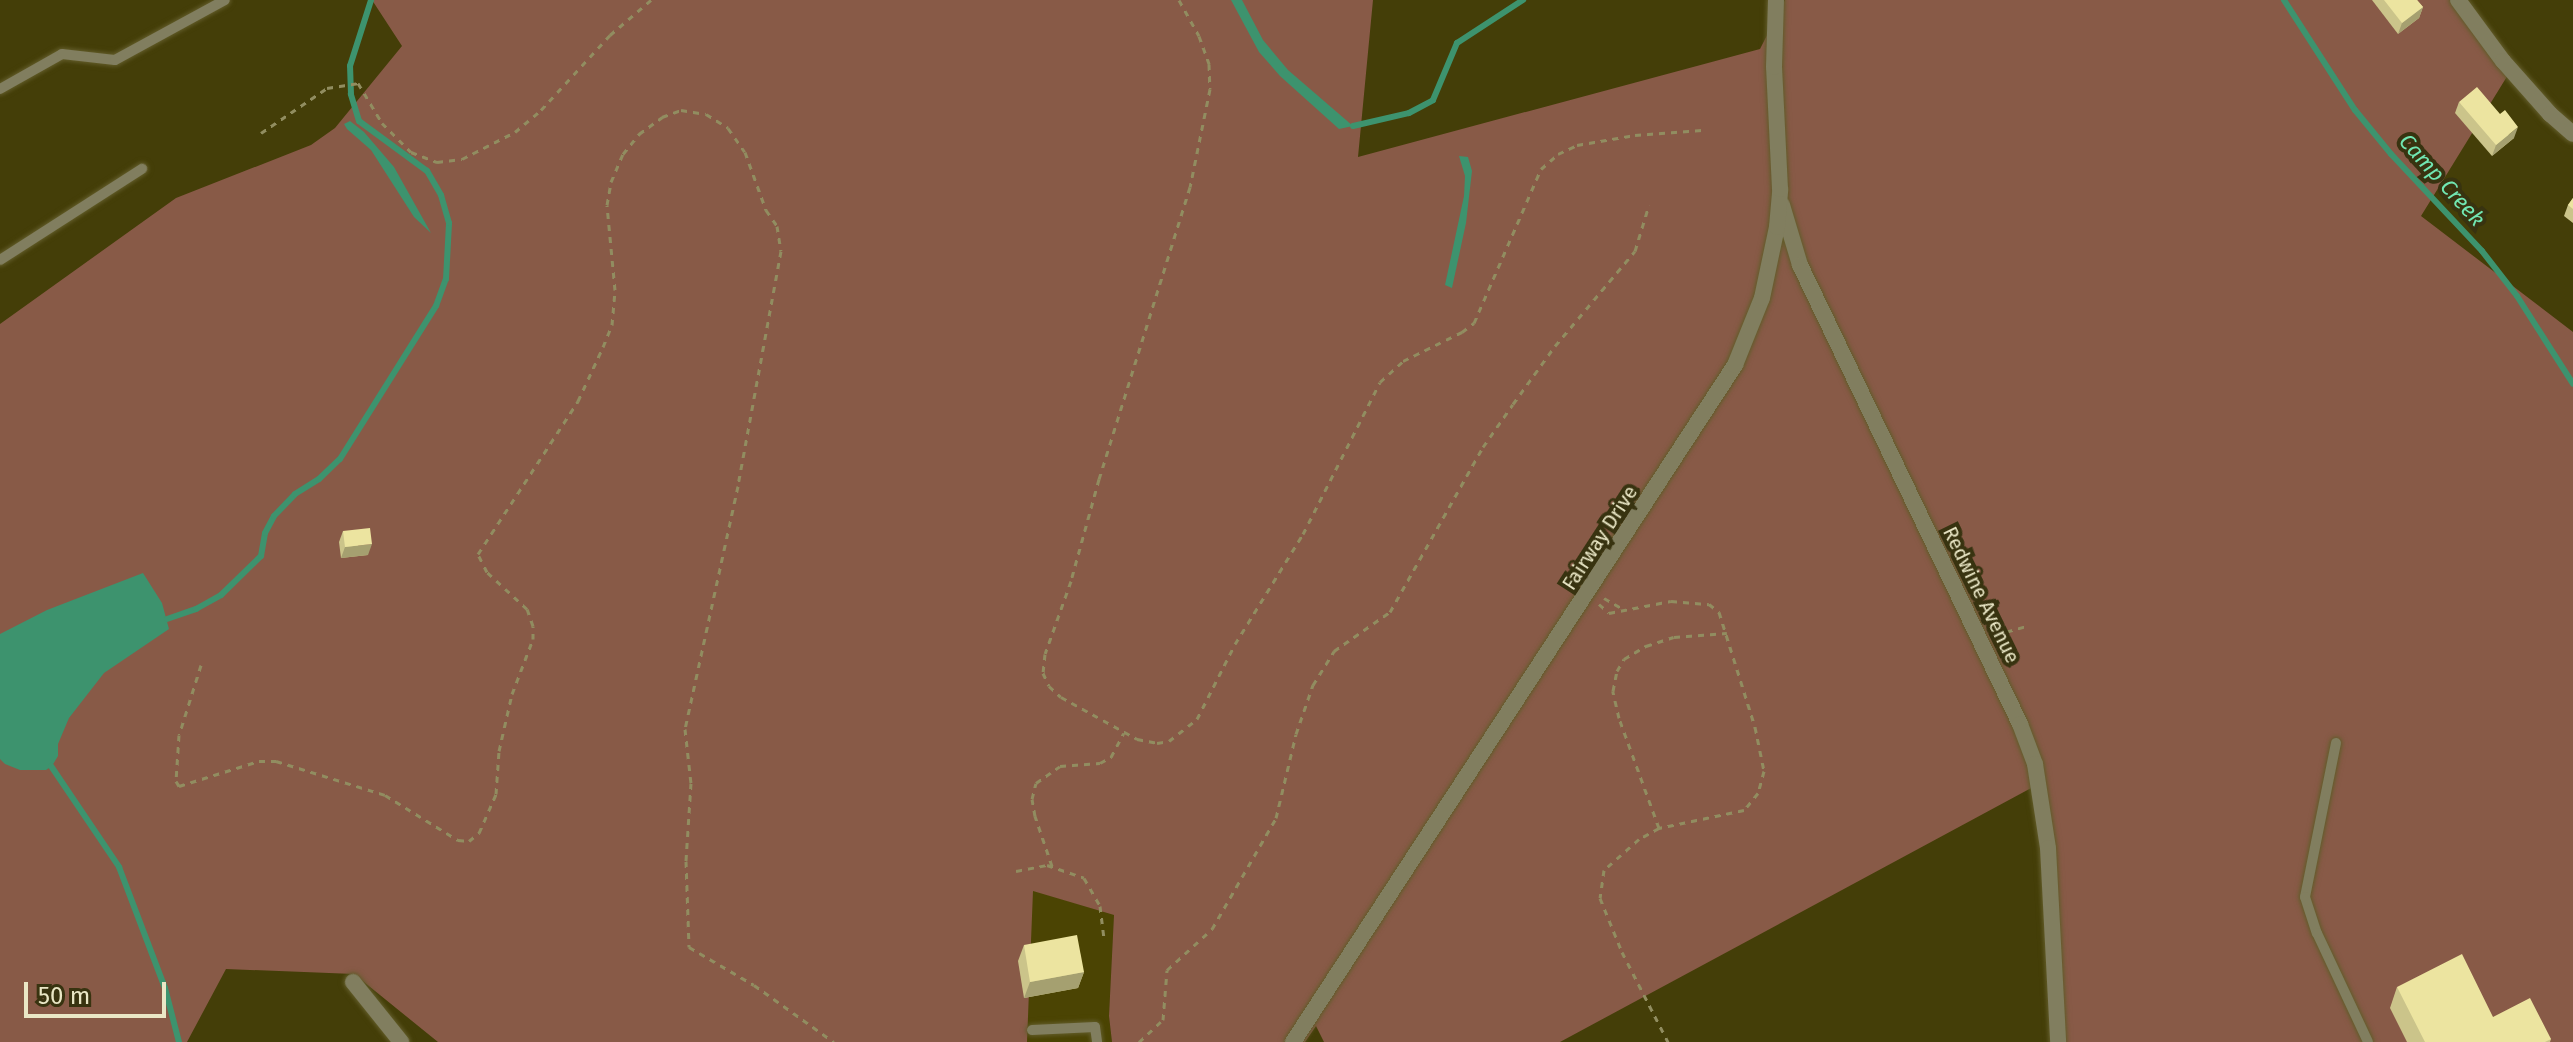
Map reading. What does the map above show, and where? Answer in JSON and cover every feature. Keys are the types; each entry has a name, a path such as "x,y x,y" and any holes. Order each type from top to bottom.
{"street":[{"name":"Fairway Drive","path":"1298,1039 1592,600 1735,365 1762,298 1771,264 1780,189 1774,67 1776,0"},
{"path":"2458,0 2503,61 2550,114 2573,134"},
{"name":"Redwine Avenue","path":"1780,189 1783,217 1800,265 2020,724 2044,805 2058,1042"},
{"path":"353,982 401,1042"}],"lane":[{"path":"0,89 62,54 115,60 225,0"},
{"path":"0,260 142,169"},
{"path":"2336,743 2305,897 2317,933 2368,1042"},
{"path":"1032,1030 1095,1027 1097,1042"}],"path":[{"path":"261,133 327,88 358,83 382,123 411,152 437,162 462,159 515,132 541,110 610,35 651,0"},
{"path":"1179,0 1204,50 1210,89 1190,187 1099,479 1071,581 1053,627 1043,673 1049,686 1061,697 1124,733 1157,743 1181,734 1197,719 1235,644 1303,534 1380,382 1403,361 1474,323 1541,169 1558,154 1577,145 1635,135 1702,130"},
{"path":"201,665 179,735 176,781 179,786 259,761 276,761 385,795 458,840 469,841 479,833 496,794 499,751 512,694 533,639 533,626 527,609 487,572 478,554 578,401 612,325 615,290 607,205 611,182 623,154 639,134 662,117 681,110 706,114 728,128 745,152 766,210 777,226 781,251 738,486 685,729 691,783 686,861 689,947 754,985 834,1042"},
{"path":"1139,1042 1163,1020 1167,970 1212,929 1276,818 1296,734 1313,685 1334,651 1390,612 1498,425 1555,346 1635,251 1649,205"},
{"path":"1592,600 1607,598 1625,610"},
{"path":"1592,600 1609,613 1671,601 1709,604 1719,612 1764,771 1758,793 1744,810 1659,828 1639,839 1604,870 1600,898 1668,1042"},
{"path":"1980,639 2029,625"},
{"path":"1659,828 1619,718 1613,691 1617,671 1624,659 1646,646 1674,637 1727,633"},
{"path":"1052,866 1035,816 1032,799 1036,783 1060,766 1100,763 1111,757 1124,733"},
{"path":"1016,871 1052,866 1084,878 1092,887 1100,906 1104,938"}],"shaded area":[{"path":"372,0 1373,0 1358,157 1760,49 1785,0 2462,0 2511,70 2421,216 2573,332 2573,1042 2066,1042 2035,786 1560,1042 1324,1042 1316,1026 1305,1042 1112,1042 1109,1016 1114,915 1033,891 1027,1042 438,1042 354,974 226,969 187,1042 0,1042 0,324 176,198 311,145 335,128 402,46"},
{"path":"1231,0 1242,0 1263,40 1288,70 1353,126 1339,129 1280,76 1259,52"},
{"path":"350,121 364,132 394,167 431,233 414,217 371,150 347,129 344,124"},
{"path":"1459,156 1468,157 1472,171 1466,223 1452,288 1445,285 1464,196 1465,176"},
{"path":"143,573 162,603 169,629 104,673 69,718 52,766 46,770 20,770 5,764 0,759 0,634 47,610"},
{"path":"1032,890 1114,915 1109,1016 1112,1042 1027,1042"}],"building":[{"path":"2384,0 2417,0 2423,7 2402,23"},
{"path":"2477,87 2500,114 2505,110 2518,127 2496,145 2459,102"},
{"path":"370,528 372,544 345,547 343,531"},
{"path":"1077,935 1084,972 1030,982 1024,945"},
{"path":"2462,954 2493,1017 2530,998 2551,1039 2545,1042 2425,1042 2397,987"}],"waterway":[{"path":"167,619 196,609 221,595 261,556 265,533 274,516 295,494 319,479 340,459 436,306 446,279 449,223 441,195 427,171 359,121 351,94 350,66 371,0"},
{"name":"Camp Creek","path":"1353,126 1409,113 1433,100 1457,43 1523,0"},
{"name":"Camp Creek","path":"2284,0 2355,110 2391,154 2482,251 2517,296 2573,384"},
{"path":"51,766 119,867 165,988 179,1042"}]}
